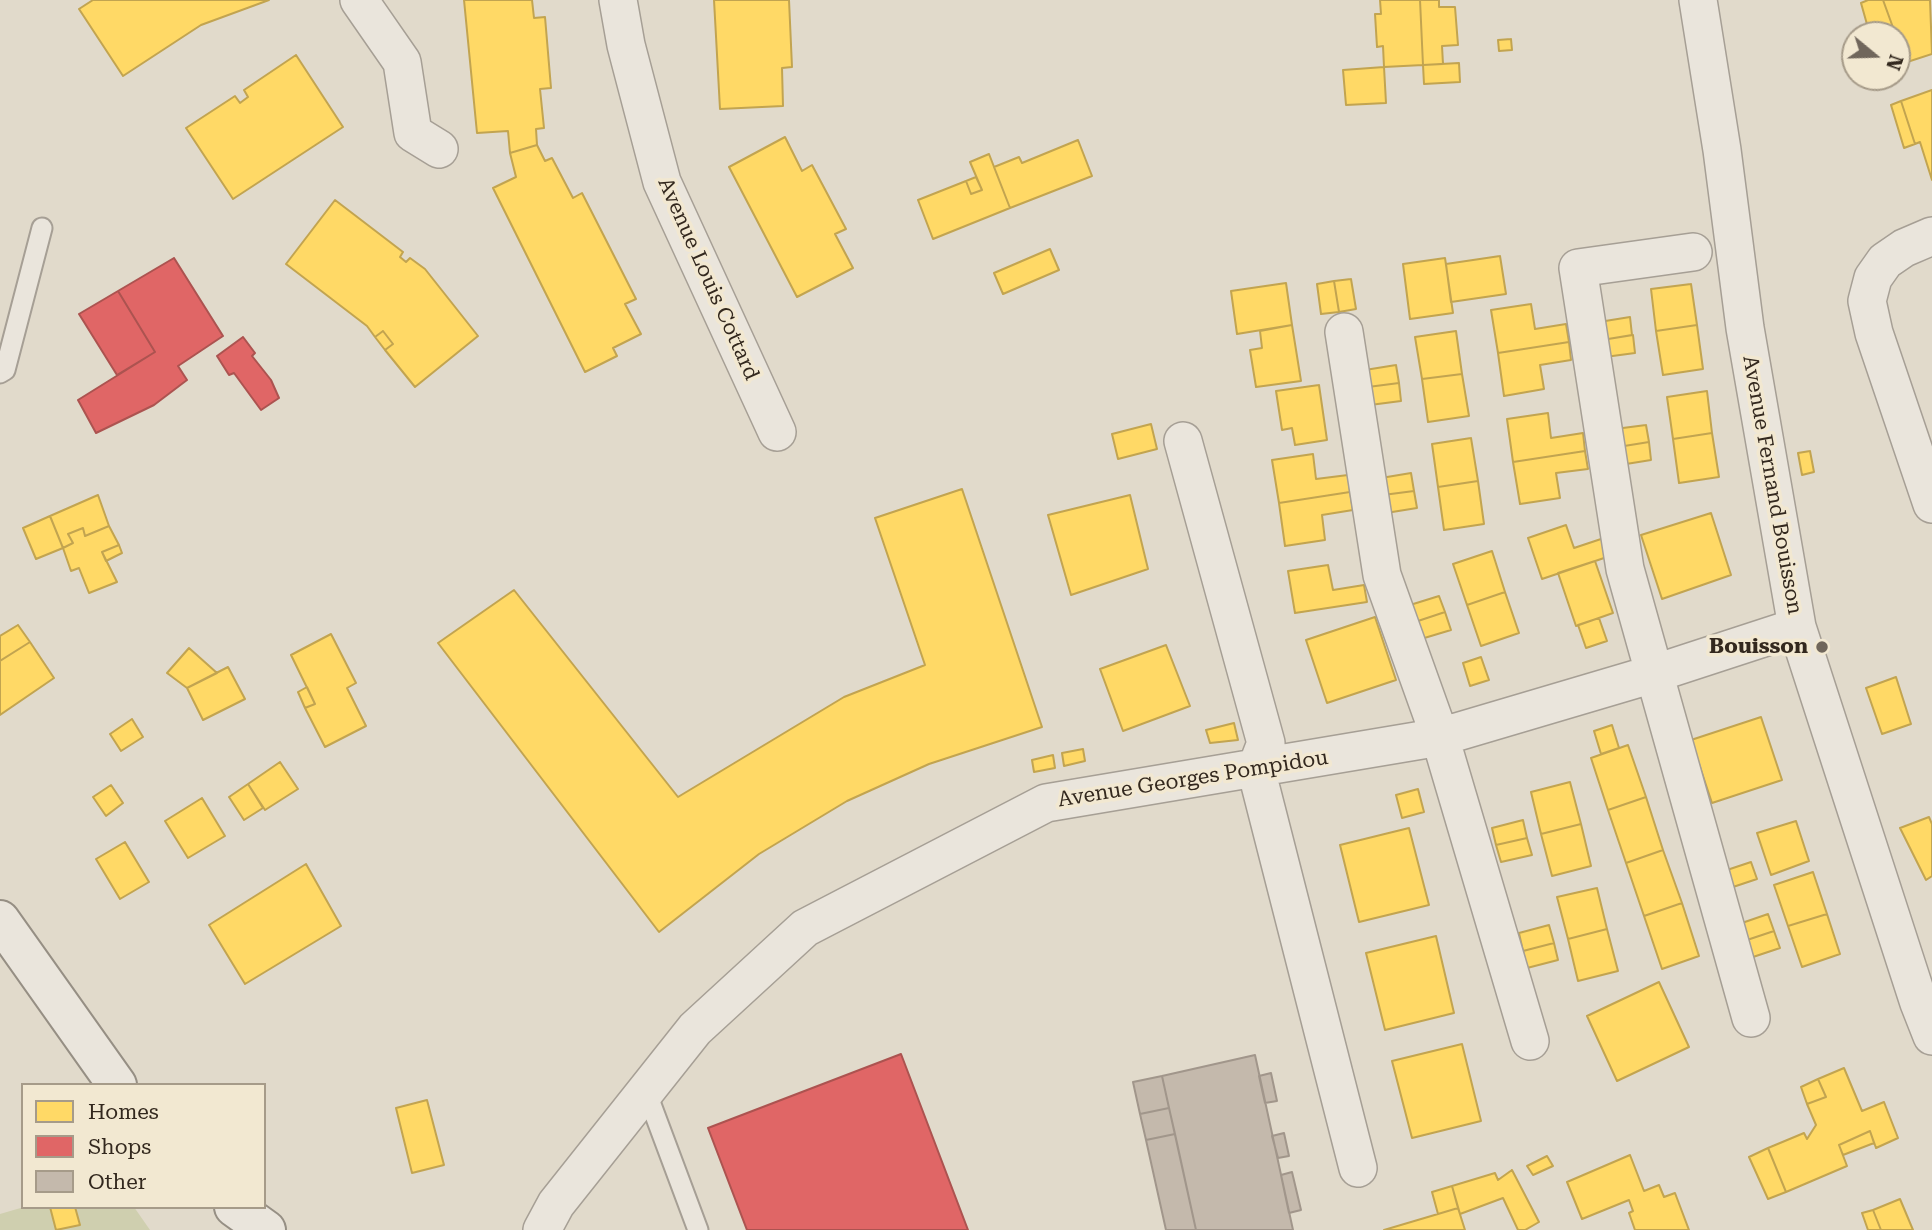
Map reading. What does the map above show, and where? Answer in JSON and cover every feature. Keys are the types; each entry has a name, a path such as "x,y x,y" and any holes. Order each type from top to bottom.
{"main road":[{"path":"0,920 116,1083"},
{"path":"220,1209 237,1230"},
{"path":"237,1209 266,1230"}],"street":[{"path":"359,0 402,62 413,133 439,149"},
{"name":"Avenue Louis Cottard","path":"618,0 626,45 662,182 777,432"},
{"name":"Avenue Fernand Bouisson","path":"1698,0 1722,150 1745,328 1797,627 1932,1036"},
{"path":"1932,236 1904,248 1885,261 1873,278 1867,301 1874,333 1932,504"},
{"path":"1693,251 1578,268 1625,569 1751,1018"},
{"path":"1344,332 1382,575 1440,737 1530,1041"},
{"path":"1183,441 1266,743 1256,769 1358,1168"},
{"name":"Avenue Georges Pompidou","path":"522,1230 549,1217 695,1029 805,928 1046,803 1440,737 1653,674 1797,627"}],"lane":[{"path":"0,373 5,370 42,228"},
{"path":"646,1091 698,1230"}],"green space":[{"path":"21,1208 135,1209 150,1230 0,1230 0,1214"}],"building: Homes":[{"path":"93,0 269,0 201,25 123,76 79,9"},
{"path":"464,0 532,0 534,18 545,17 551,88 540,89 544,128 536,129 537,145 510,153 508,131 477,133"},
{"path":"714,0 789,0 792,67 782,68 783,106 720,109"},
{"path":"1380,0 1420,0 1423,65 1384,67 1383,46 1377,47 1375,14 1381,14"},
{"path":"1420,0 1439,0 1439,7 1455,7 1458,45 1442,46 1443,64 1423,65"},
{"path":"1883,0 1891,21 1866,21 1861,3"},
{"path":"1883,0 1930,0 1932,54 1911,61 1911,21 1891,21"},
{"path":"1511,39 1512,50 1499,51 1498,40"},
{"path":"296,55 343,127 233,199 186,128 235,96 240,103 248,97 244,90"},
{"path":"1459,63 1460,82 1424,84 1423,65"},
{"path":"1384,67 1386,103 1346,105 1343,70"},
{"path":"1932,90 1932,180 1920,142 1915,144 1901,101"},
{"path":"1901,101 1915,144 1904,148 1891,105"},
{"path":"785,137 802,171 812,165 846,229 835,234 853,268 797,297 729,167"},
{"path":"1078,140 1092,176 1010,208 994,167 1019,157 1022,163"},
{"path":"537,145 545,161 552,158 573,198 582,193 636,299 625,304 641,334 613,348 617,356 585,372 493,188 516,177 510,153"},
{"path":"989,154 1010,208 933,239 918,200 966,181 971,194 982,190 970,162"},
{"path":"976,177 982,190 971,194 966,181"},
{"path":"335,200 403,252 400,257 406,262 410,258 425,269 478,336 415,387 385,350 393,344 383,331 375,337 367,326 286,264"},
{"path":"1050,249 1059,270 1003,294 994,273"},
{"path":"1500,256 1506,294 1451,302 1446,264"},
{"path":"1445,258 1453,313 1410,319 1403,264"},
{"path":"1351,279 1356,309 1339,312 1334,281"},
{"path":"1334,281 1339,312 1321,314 1317,284"},
{"path":"1286,283 1292,325 1237,334 1231,291"},
{"path":"1691,284 1697,325 1656,331 1651,289"},
{"path":"1531,304 1535,329 1566,324 1569,342 1498,353 1491,310"},
{"path":"1630,317 1632,335 1602,340 1599,322"},
{"path":"1292,325 1301,381 1256,387 1250,350 1262,348 1260,331"},
{"path":"1697,325 1703,369 1663,375 1656,331"},
{"path":"383,331 393,344 385,350 375,337"},
{"path":"1456,331 1462,374 1422,379 1415,337"},
{"path":"1633,335 1635,353 1605,357 1602,340"},
{"path":"1569,342 1571,360 1540,365 1544,389 1504,396 1498,353"},
{"path":"1396,365 1399,383 1368,387 1365,370"},
{"path":"1462,374 1469,416 1428,422 1422,379"},
{"path":"1399,383 1401,401 1370,405 1368,387"},
{"path":"1319,385 1327,440 1295,445 1292,428 1282,430 1276,391"},
{"path":"1707,391 1712,433 1673,439 1667,397"},
{"path":"1548,413 1551,438 1583,433 1585,451 1513,462 1507,419"},
{"path":"1151,424 1157,449 1118,459 1112,434"},
{"path":"1646,425 1649,442 1618,447 1615,429"},
{"path":"1712,433 1719,477 1679,483 1673,439"},
{"path":"1471,438 1478,481 1438,487 1432,444"},
{"path":"1649,442 1651,460 1620,465 1618,447"},
{"path":"1585,451 1588,469 1556,473 1560,498 1520,504 1513,462"},
{"path":"1810,451 1814,472 1802,475 1798,453"},
{"path":"1313,454 1316,479 1348,475 1350,492 1279,503 1272,460"},
{"path":"1411,473 1414,491 1383,495 1381,478"},
{"path":"1478,481 1484,524 1444,530 1438,487"},
{"path":"962,489 1042,727 929,764 847,801 759,854 659,932 438,643 514,590 678,797 844,697 925,665 875,518"},
{"path":"1414,491 1417,508 1386,513 1383,495"},
{"path":"1350,492 1353,510 1322,515 1325,540 1285,546 1279,503"},
{"path":"98,495 109,526 85,536 83,528 68,534 73,543 63,548 50,516"},
{"path":"1130,495 1148,569 1071,595 1048,515"},
{"path":"1711,513 1731,575 1662,599 1641,535"},
{"path":"50,516 63,548 36,559 23,528"},
{"path":"1566,525 1574,548 1604,538 1610,556 1542,579 1528,538"},
{"path":"109,526 119,545 102,552 117,582 89,593 79,568 71,571 63,548 73,543 68,534 83,528 85,536"},
{"path":"119,545 122,553 106,561 102,552"},
{"path":"1492,551 1505,592 1467,605 1453,564"},
{"path":"1595,561 1613,613 1576,626 1558,573"},
{"path":"1328,565 1333,590 1364,585 1367,602 1295,613 1288,571"},
{"path":"1505,592 1519,633 1481,646 1467,605"},
{"path":"1439,596 1445,612 1415,622 1410,605"},
{"path":"1445,612 1451,630 1421,639 1415,622"},
{"path":"1375,617 1396,680 1327,703 1306,640"},
{"path":"1599,618 1607,641 1586,648 1578,625"},
{"path":"18,625 30,642 0,661 0,636"},
{"path":"331,634 356,683 347,688 366,726 325,747 305,708 315,704 291,655"},
{"path":"30,642 54,678 0,715 0,661"},
{"path":"1166,645 1190,706 1123,731 1100,669"},
{"path":"189,648 217,673 187,688 167,673"},
{"path":"1481,657 1489,680 1470,686 1463,663"},
{"path":"228,667 245,699 203,720 187,688"},
{"path":"1896,677 1911,724 1882,734 1866,688"},
{"path":"307,687 315,704 305,708 298,692"},
{"path":"1761,717 1782,780 1712,803 1691,740"},
{"path":"132,719 143,737 121,751 110,734"},
{"path":"1234,723 1238,740 1210,743 1206,730"},
{"path":"1612,725 1619,748 1601,754 1594,731"},
{"path":"1628,745 1646,797 1608,810 1591,758"},
{"path":"1083,749 1085,761 1064,766 1062,753"},
{"path":"1053,755 1055,768 1034,772 1032,760"},
{"path":"280,762 298,789 265,810 248,784"},
{"path":"1570,782 1581,824 1541,834 1531,792"},
{"path":"248,784 263,808 244,820 229,797"},
{"path":"111,785 123,803 106,816 93,797"},
{"path":"1418,789 1424,812 1402,818 1396,795"},
{"path":"1646,797 1663,850 1626,863 1608,810"},
{"path":"202,798 225,836 188,858 165,821"},
{"path":"1929,817 1932,824 1932,876 1926,880 1900,828"},
{"path":"1523,820 1527,838 1496,845 1492,828"},
{"path":"1796,821 1809,861 1771,875 1757,833"},
{"path":"1581,824 1591,866 1552,876 1541,834"},
{"path":"1409,828 1429,905 1359,922 1340,845"},
{"path":"1527,838 1532,855 1501,862 1496,845"},
{"path":"125,842 149,882 120,899 96,859"},
{"path":"1663,850 1682,903 1644,916 1626,863"},
{"path":"1751,862 1757,879 1727,889 1721,872"},
{"path":"306,864 341,926 245,984 209,925"},
{"path":"1813,872 1827,914 1788,926 1774,885"},
{"path":"1597,888 1607,929 1568,939 1557,897"},
{"path":"1682,903 1699,956 1662,969 1644,916"},
{"path":"1768,914 1774,931 1744,941 1739,924"},
{"path":"1827,914 1840,954 1802,967 1788,926"},
{"path":"1549,925 1554,943 1523,951 1519,933"},
{"path":"1607,929 1618,971 1578,981 1568,939"},
{"path":"1774,931 1780,948 1750,958 1744,941"},
{"path":"1436,936 1454,1013 1385,1030 1366,953"},
{"path":"1554,943 1558,960 1527,968 1523,951"},
{"path":"1659,982 1689,1047 1617,1081 1587,1016"},
{"path":"1462,1044 1481,1121 1412,1138 1392,1061"},
{"path":"1844,1068 1862,1111 1884,1102 1898,1138 1876,1148 1870,1131 1839,1145 1847,1166 1786,1192 1768,1148 1804,1133 1807,1139 1816,1125 1807,1104 1826,1097 1818,1079"},
{"path":"1818,1079 1826,1097 1807,1104 1801,1087"},
{"path":"427,1100 444,1165 412,1173 396,1108"},
{"path":"1870,1131 1874,1143 1843,1155 1839,1145"},
{"path":"1768,1148 1786,1192 1768,1199 1749,1157"},
{"path":"1630,1155 1644,1191 1659,1185 1664,1197 1675,1193 1689,1230 1635,1230 1629,1213 1633,1211 1629,1200 1582,1219 1567,1182"},
{"path":"1547,1156 1553,1166 1533,1175 1527,1166"},
{"path":"1512,1170 1539,1222 1525,1230 1518,1230 1503,1198 1460,1214 1452,1186 1495,1173 1498,1180"},
{"path":"1452,1186 1458,1208 1438,1214 1432,1192"},
{"path":"1900,1199 1913,1230 1881,1230 1873,1210"},
{"path":"1458,1208 1465,1230 1384,1230 1438,1214"},
{"path":"51,1209 76,1209 80,1225 56,1230"},
{"path":"1873,1210 1881,1230 1868,1230 1862,1213"}],"building: Shops":[{"path":"174,258 223,336 178,366 187,380 154,405 96,433 78,400 155,352 118,291"},
{"path":"118,291 155,352 117,375 79,314"},
{"path":"243,337 255,353 252,356 271,380 279,398 261,410 234,373 229,375 217,356"},
{"path":"901,1054 968,1230 747,1230 708,1128"}],"building: Other":[{"path":"1255,1055 1293,1230 1196,1230 1162,1076"},
{"path":"1271,1073 1277,1101 1265,1103 1259,1076"},
{"path":"1162,1076 1169,1108 1140,1114 1133,1082"},
{"path":"1169,1108 1175,1134 1146,1140 1140,1114"},
{"path":"1284,1133 1289,1156 1278,1158 1272,1136"},
{"path":"1175,1134 1196,1230 1166,1230 1146,1140"},
{"path":"1292,1172 1301,1210 1289,1213 1281,1175"}],"place":[{"name":"Bouisson","path":"1822,647"}]}
